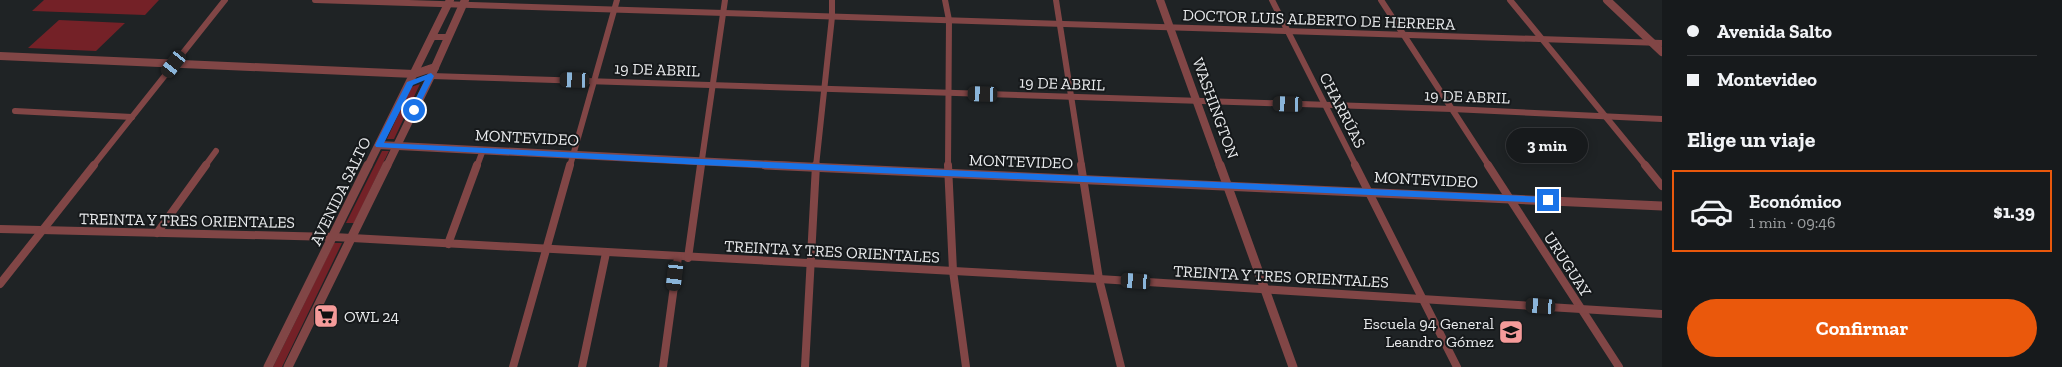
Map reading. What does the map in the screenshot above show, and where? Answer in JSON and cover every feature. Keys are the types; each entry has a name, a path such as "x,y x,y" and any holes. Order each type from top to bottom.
{"street":[{"path":"0,284 225,0"},
{"name":"DOCTOR LUIS ALBERTO DE HERRERA","path":"315,0 464,2 832,17 1662,43"},
{"path":"513,367 617,0"},
{"path":"688,258 725,0"},
{"path":"805,367 809,264 816,167 832,17 832,0"},
{"path":"946,0 949,92 948,173 953,271 966,367"},
{"path":"1056,0 1069,97 1099,279 1121,367"},
{"name":"WASHINGTON","path":"1160,0 1293,367"},
{"name":"CHARRÚAS","path":"1272,0 1457,367"},
{"name":"URUGUAY","path":"1381,0 1619,367"},
{"path":"1510,0 1662,186"},
{"path":"1607,0 1662,52"},
{"name":"AVENIDA SALTO","path":"268,367 449,2"},
{"name":"AVENIDA SALTO","path":"288,367 352,239 464,2"},
{"path":"432,37 447,38"},
{"path":"0,56 414,74 433,71"},
{"path":"410,83 433,71"},
{"name":"19 DE ABRIL","path":"433,71 593,81 1452,109 1662,119"},
{"path":"15,111 132,118"},
{"name":"MONTEVIDEO","path":"379,145 702,162 1662,206"},
{"path":"448,244 483,150"},
{"path":"157,233 216,151"},
{"name":"TREINTA Y TRES ORIENTALES","path":"0,229 334,237 688,258 1099,279 1662,314"},
{"path":"582,367 606,253"},
{"path":"663,367 678,257"}],"shaded area":[{"path":"44,0 159,0 145,15 32,11"},
{"path":"59,20 125,23 96,51 28,48"},
{"path":"420,84 394,139 387,139 411,87"},
{"path":"382,151 389,151 354,223 346,223"},
{"path":"334,243 342,243 282,367 273,367"}],"place":[{"name":"OWL 24","path":"326,316"},
{"name":"Escuela 94 General Leandro Gómez","path":"1511,332"}],"route":[{"path":"414,110 431,76 410,83 379,145 702,162 1548,200"}]}
